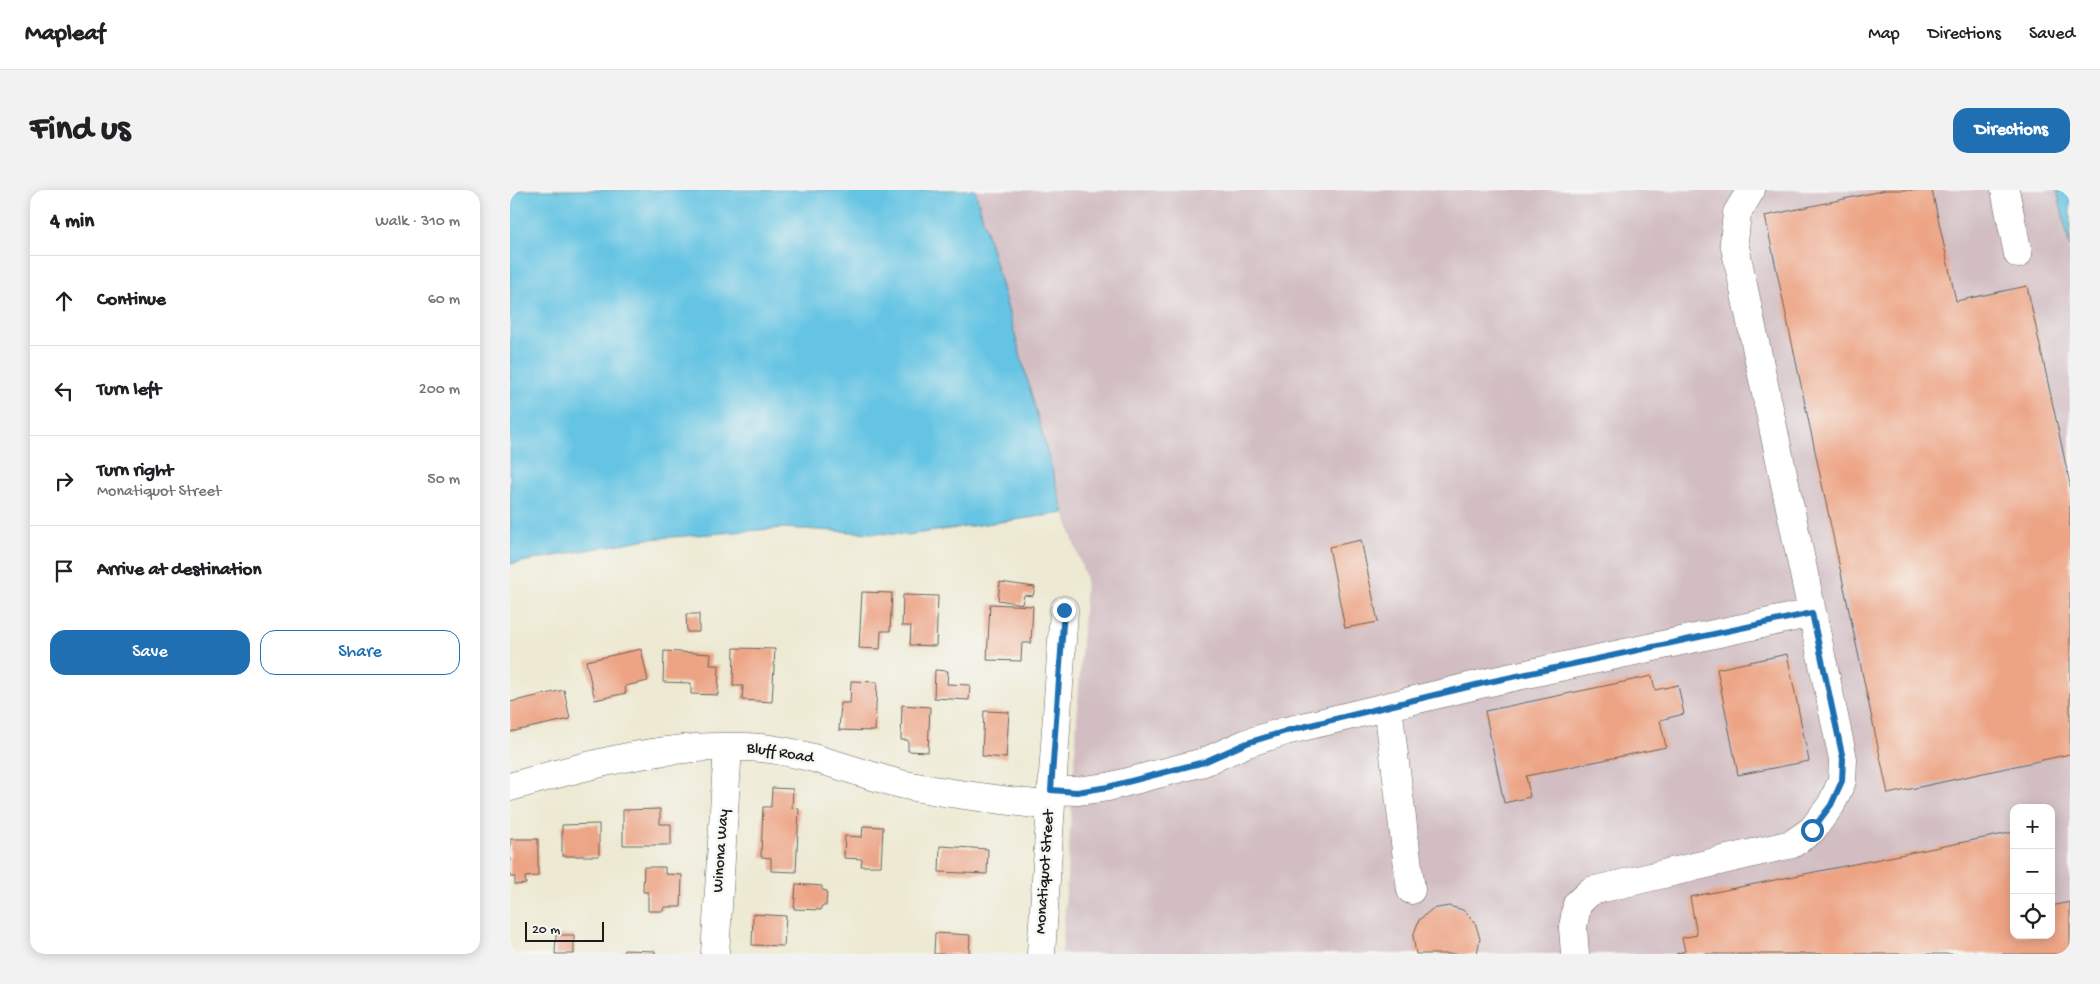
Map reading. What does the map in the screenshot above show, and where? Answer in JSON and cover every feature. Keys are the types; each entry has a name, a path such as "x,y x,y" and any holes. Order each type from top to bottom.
{"street":[{"path":"1574,954 1573,928 1577,904 1591,891 1792,844 1812,830 1831,805 1842,781 1843,759 1734,242 1737,212 1752,190"},
{"path":"2005,190 2018,254"},
{"name":"Monatiquot Street","path":"1041,954 1064,610"},
{"name":"Bluff Road","path":"510,787 589,764 638,754 728,747 762,748 802,754 899,783 937,792 1051,798 1108,787 1204,762 1247,743 1286,731 1484,683 1812,613"},
{"path":"1388,707 1411,890"},
{"name":"Winona Way","path":"715,954 728,747"}],"shaded area":[{"path":"975,190 2057,190 2070,247 2070,954 1062,954 1086,579 1064,513"}],"water":[{"path":"510,190 975,190 1064,513 907,535 784,528 647,539 510,564"},
{"path":"2057,190 2070,190 2070,247"}],"building":[{"path":"1886,190 1932,190 1956,301 2027,286 2070,484 2070,754 1888,794 1765,216"},
{"path":"1361,540 1378,622 1345,628 1329,547"},
{"path":"1000,582 1035,587 1033,596 1024,595 1022,604 998,600"},
{"path":"862,592 892,593 890,631 881,631 880,649 859,648"},
{"path":"903,595 938,596 936,646 910,645 911,626 902,626"},
{"path":"990,604 1033,606 1031,643 1022,643 1021,661 987,660"},
{"path":"686,614 699,614 699,632 687,632"},
{"path":"734,648 775,649 772,702 742,700 743,686 733,686"},
{"path":"641,649 648,681 625,686 626,693 595,700 586,661"},
{"path":"664,651 711,654 710,665 719,665 718,695 691,694 691,683 663,682"},
{"path":"1787,654 1809,761 1738,775 1717,669"},
{"path":"935,670 948,671 947,684 970,685 969,700 934,698"},
{"path":"1652,676 1655,690 1678,685 1684,714 1660,720 1666,747 1526,776 1530,797 1504,803 1485,711"},
{"path":"851,681 877,682 875,731 839,730 841,703 850,703"},
{"path":"564,690 570,719 510,732 510,702"},
{"path":"902,705 930,707 928,752 908,751 908,740 901,740"},
{"path":"984,711 1009,712 1006,758 982,756"},
{"path":"772,788 793,789 792,808 799,809 796,872 771,871 771,858 761,857 763,807 771,807"},
{"path":"660,809 660,824 671,824 671,845 623,845 623,810"},
{"path":"599,824 599,856 562,856 562,825"},
{"path":"863,826 883,827 881,866 861,866 862,859 844,858 845,836 862,837"},
{"path":"2010,833 2010,939 2055,939 2055,905 2070,902 2070,954 1676,954 1685,951 1682,938 1697,935 1690,897"},
{"path":"510,839 538,839 538,876 525,877 526,884 515,885 515,877 510,877"},
{"path":"940,846 988,849 987,874 939,872"},
{"path":"644,867 665,867 665,874 682,875 681,907 664,907 663,911 648,911 648,892 643,892"},
{"path":"796,884 822,886 822,890 827,891 826,906 821,906 821,910 794,909"},
{"path":"1449,906 1463,910 1475,922 1480,939 1477,954 1416,954 1413,936 1419,920 1432,909"},
{"path":"753,914 786,916 784,946 752,945"},
{"path":"935,933 970,935 969,954 934,954"},
{"path":"556,935 574,935 574,954 555,954"},
{"path":"624,950 655,951 655,954 624,954"}],"route":[{"path":"1064,610 1051,790 1077,792 1108,787 1204,762 1247,743 1286,731 1484,683 1812,613 1843,759 1842,781 1831,805 1812,830"}]}
